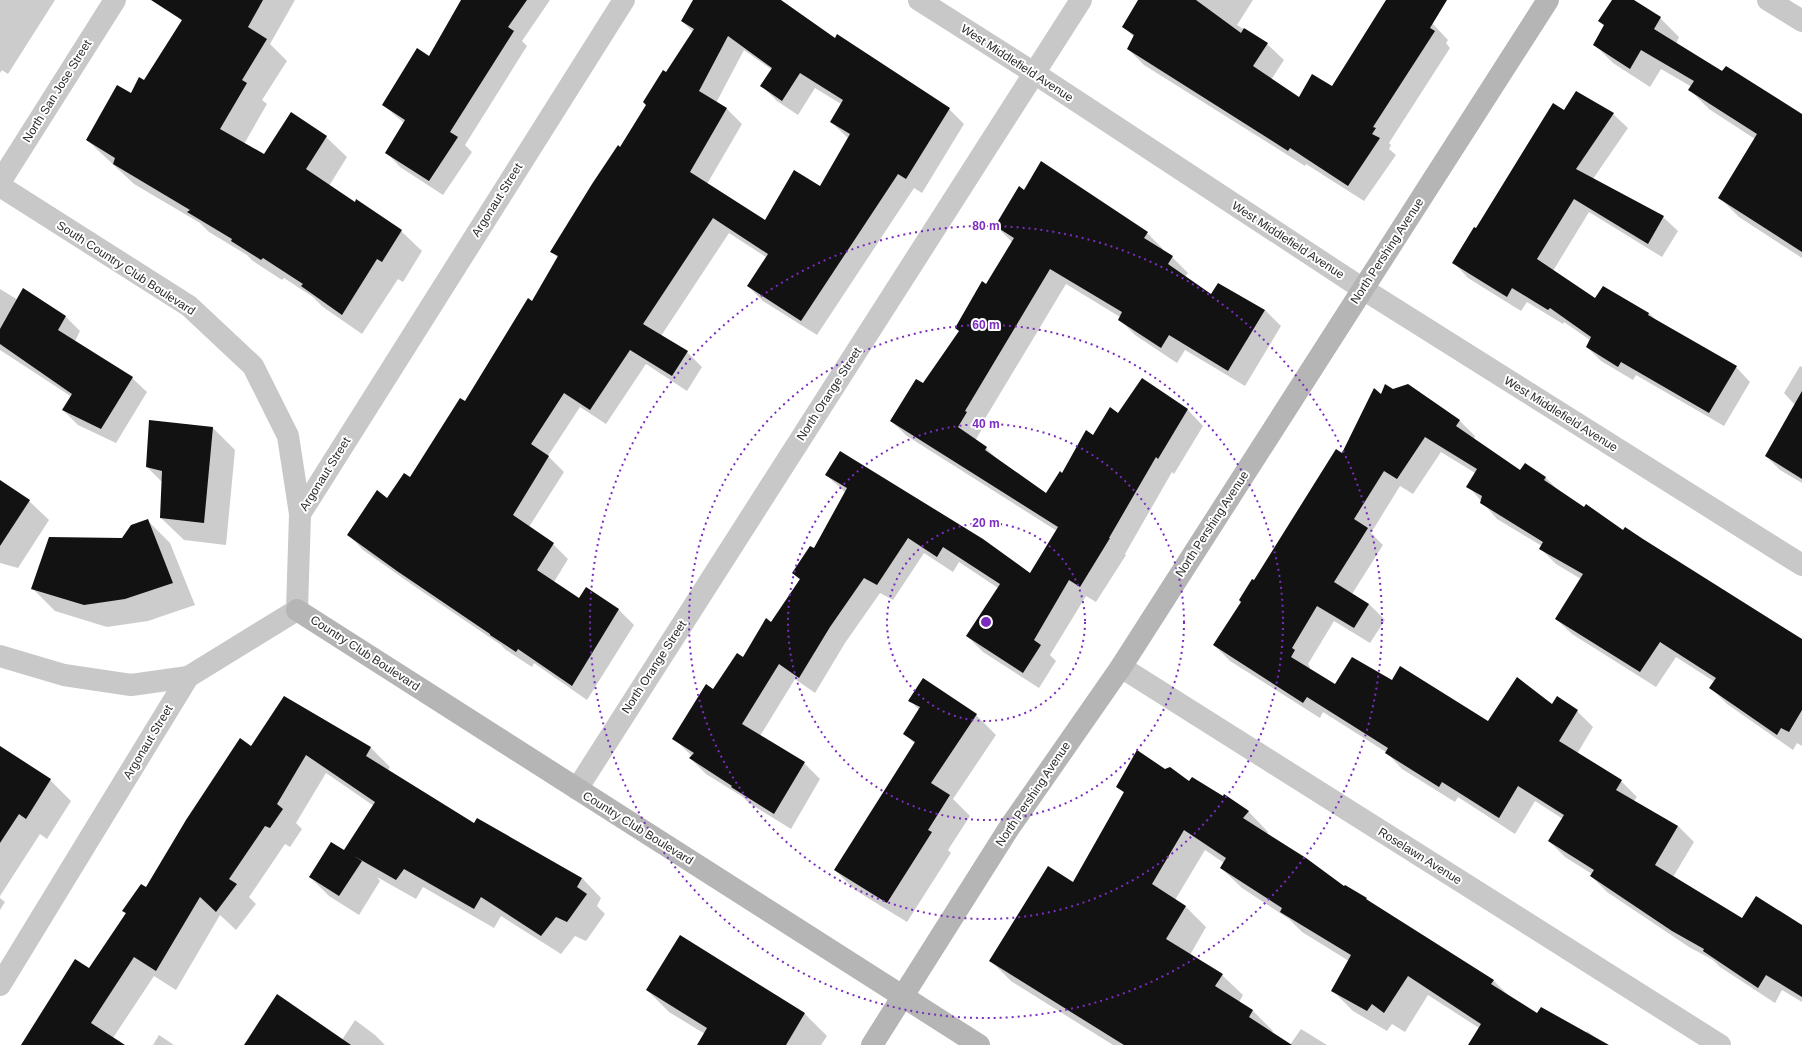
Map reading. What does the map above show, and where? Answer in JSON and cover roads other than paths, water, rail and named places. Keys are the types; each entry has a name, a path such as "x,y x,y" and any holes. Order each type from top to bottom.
{"main road":[{"name":"North Pershing Avenue","path":"872,1045 1009,828 1121,667 1548,0"},
{"name":"Country Club Boulevard","path":"297,610 979,1045"}],"street":[{"name":"North San Jose Street","path":"0,182 115,0"},
{"name":"Argonaut Street","path":"0,985 188,678 297,610 300,514 624,0"},
{"name":"West Middlefield Avenue","path":"919,0 1034,73 1363,289 1802,565"},
{"name":"North Orange Street","path":"577,789 1081,0"},
{"path":"1768,0 1802,21"},
{"name":"South Country Club Boulevard","path":"0,186 188,306 253,366 288,436 300,514"},
{"path":"0,656 64,675 131,685 188,678"},
{"name":"Roselawn Avenue","path":"1121,667 1720,1045"}]}
